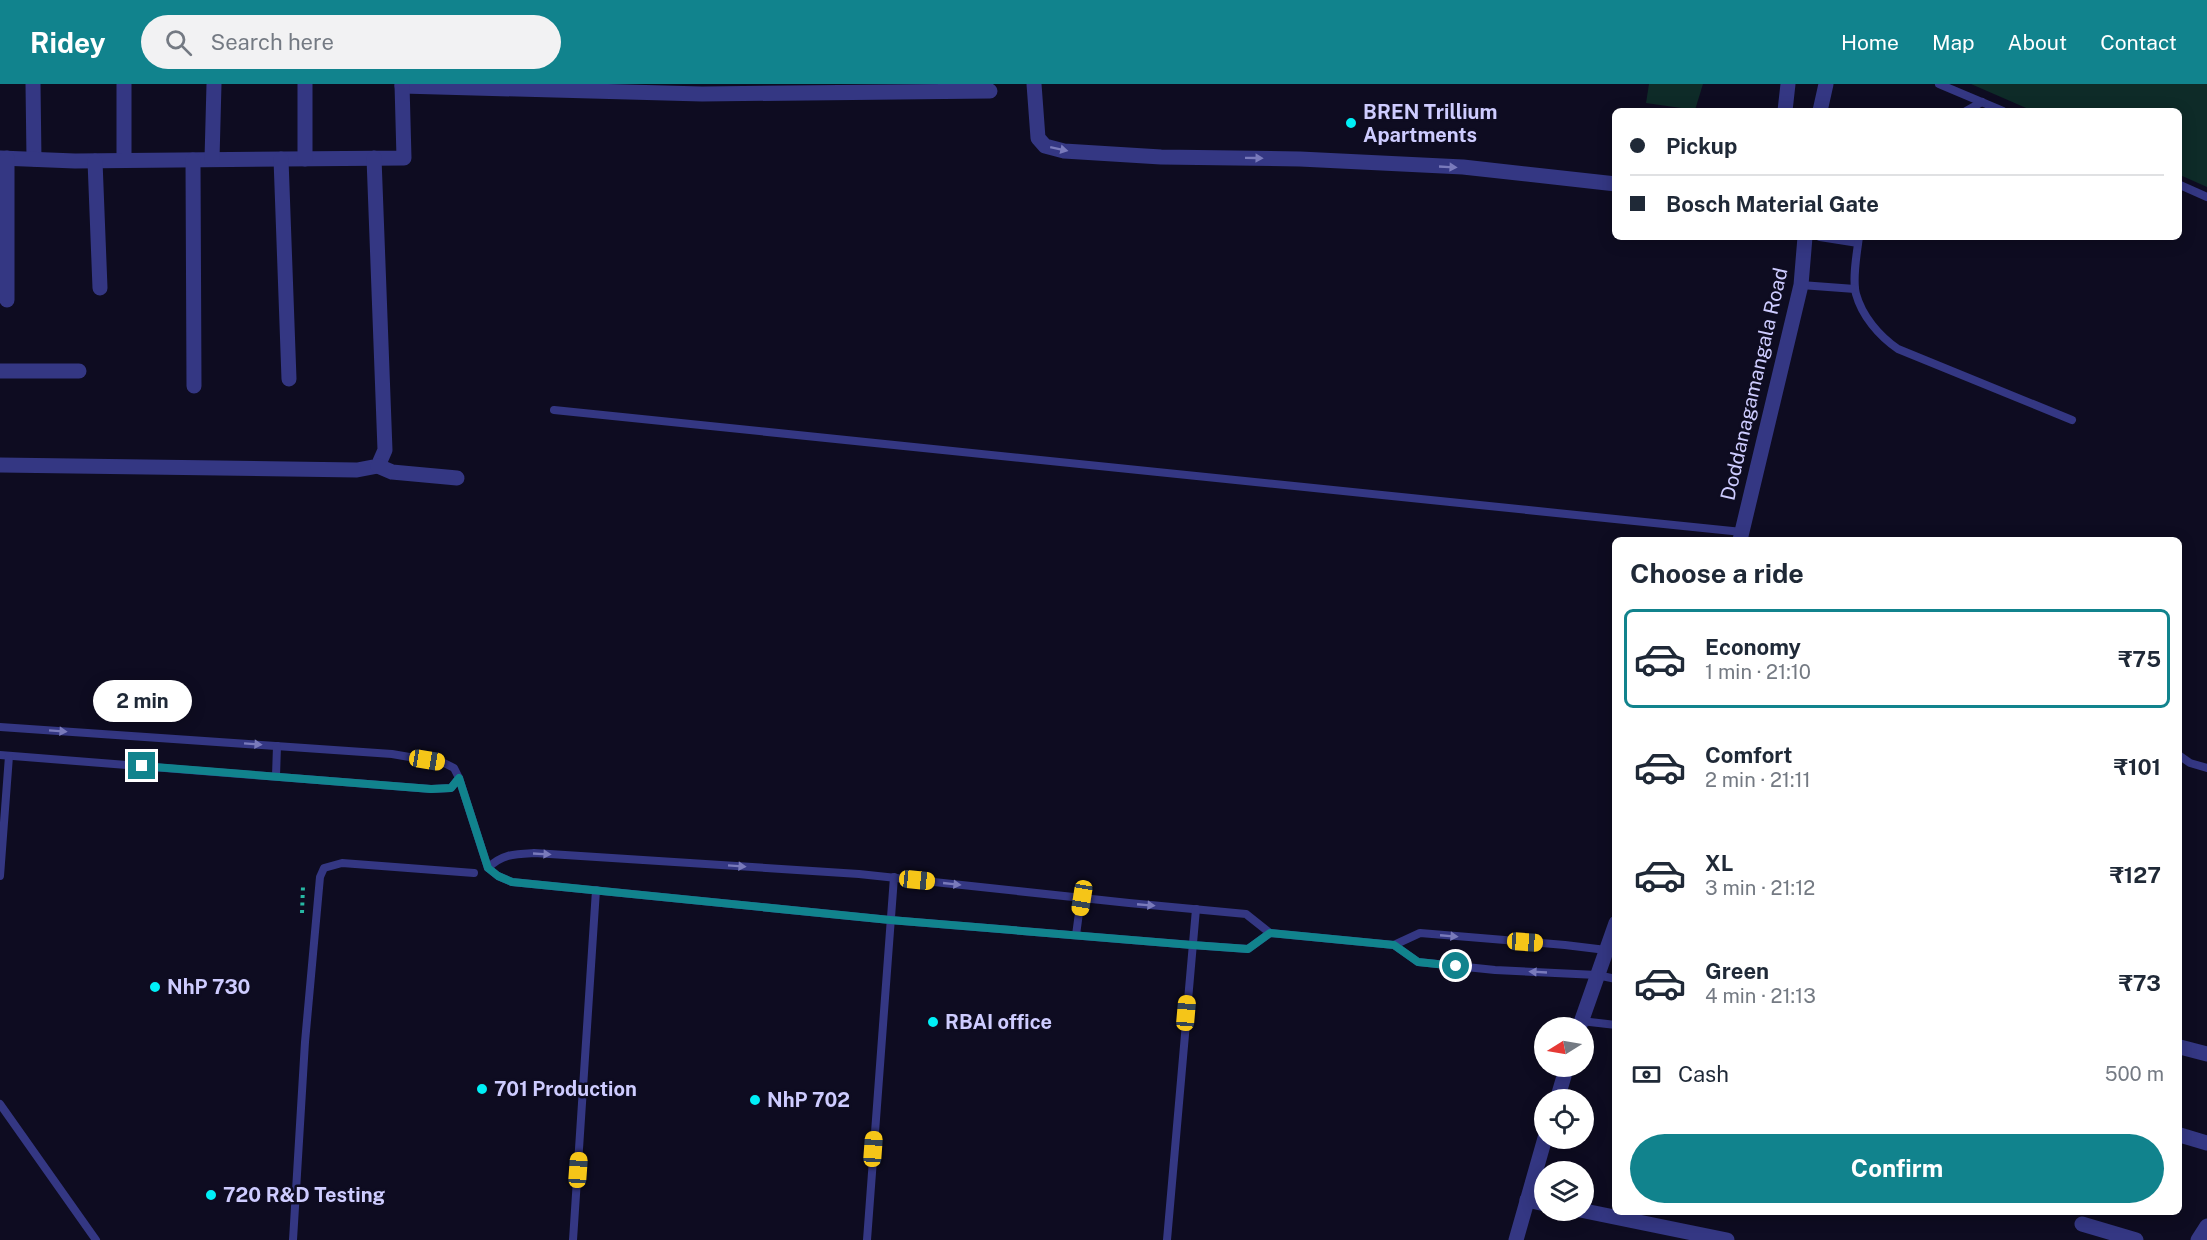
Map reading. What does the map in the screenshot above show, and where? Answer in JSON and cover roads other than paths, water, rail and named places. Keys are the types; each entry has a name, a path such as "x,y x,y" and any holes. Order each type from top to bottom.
{"street":[{"path":"33,84 34,159"},
{"path":"124,84 124,160"},
{"path":"212,159 214,84"},
{"path":"305,84 305,159"},
{"path":"1034,84 1038,138 1045,146 1064,151 1161,157 1300,159 1463,167 1612,184"},
{"path":"1785,108 1788,84"},
{"path":"1822,108 1826,84"},
{"path":"7,300 4,158 95,161 404,158 402,85 990,91"},
{"path":"374,158 385,450 378,466"},
{"path":"281,159 289,379"},
{"path":"193,160 194,386"},
{"path":"95,161 100,288"},
{"name":"Doddanagamangala Road","path":"1741,536 1801,285 1805,240"},
{"path":"0,371 79,371"},
{"path":"0,465 357,470 378,466 392,472 457,478"},
{"path":"1582,1017 1612,933"},
{"path":"2182,1048 2207,1054"},
{"path":"2182,1137 2207,1143"},
{"path":"1516,1240 1542,1149"},
{"path":"1527,1200 1534,1202"},
{"path":"1594,1213 1727,1240"},
{"path":"2082,1224 2136,1240"},
{"path":"2198,1240 2207,1226"}],"lane":[{"path":"1939,84 1996,108"},
{"path":"1972,108 1983,102"},
{"path":"2182,186 2207,197"},
{"path":"1858,240 1856,289 1866,315 1882,338 1898,349 2072,420"},
{"path":"1801,285 1856,289"},
{"path":"554,410 1741,536"},
{"path":"0,727 392,754 444,763 454,768 459,778 488,868 498,876 512,882 890,920 1248,949 1270,933"},
{"path":"276,776 277,746"},
{"path":"0,755 431,789 451,788 459,778"},
{"path":"0,876 9,756"},
{"path":"2182,757 2190,763 2207,768"},
{"path":"488,868 497,859 512,854 534,853 894,877 1246,914 1270,933 1394,945 1418,962 1495,970 1597,975 1612,978"},
{"path":"293,1240 305,1042 320,877 324,868 342,863 474,873"},
{"path":"867,1240 894,877"},
{"path":"573,1240 596,890"},
{"path":"1076,935 1082,898"},
{"path":"1167,1240 1196,909"},
{"path":"1394,945 1420,933 1606,950"},
{"path":"1594,1024 1612,1025"},
{"path":"0,1104 96,1240"}],"place":[{"name":"BREN Trillium Apartments","path":"1351,123"},
{"name":"NhP 730","path":"155,987"},
{"name":"RBAI office","path":"933,1022"},
{"name":"701 Production","path":"482,1089"},
{"name":"NhP 702","path":"755,1100"},
{"name":"720 R&D Testing","path":"211,1195"}]}
